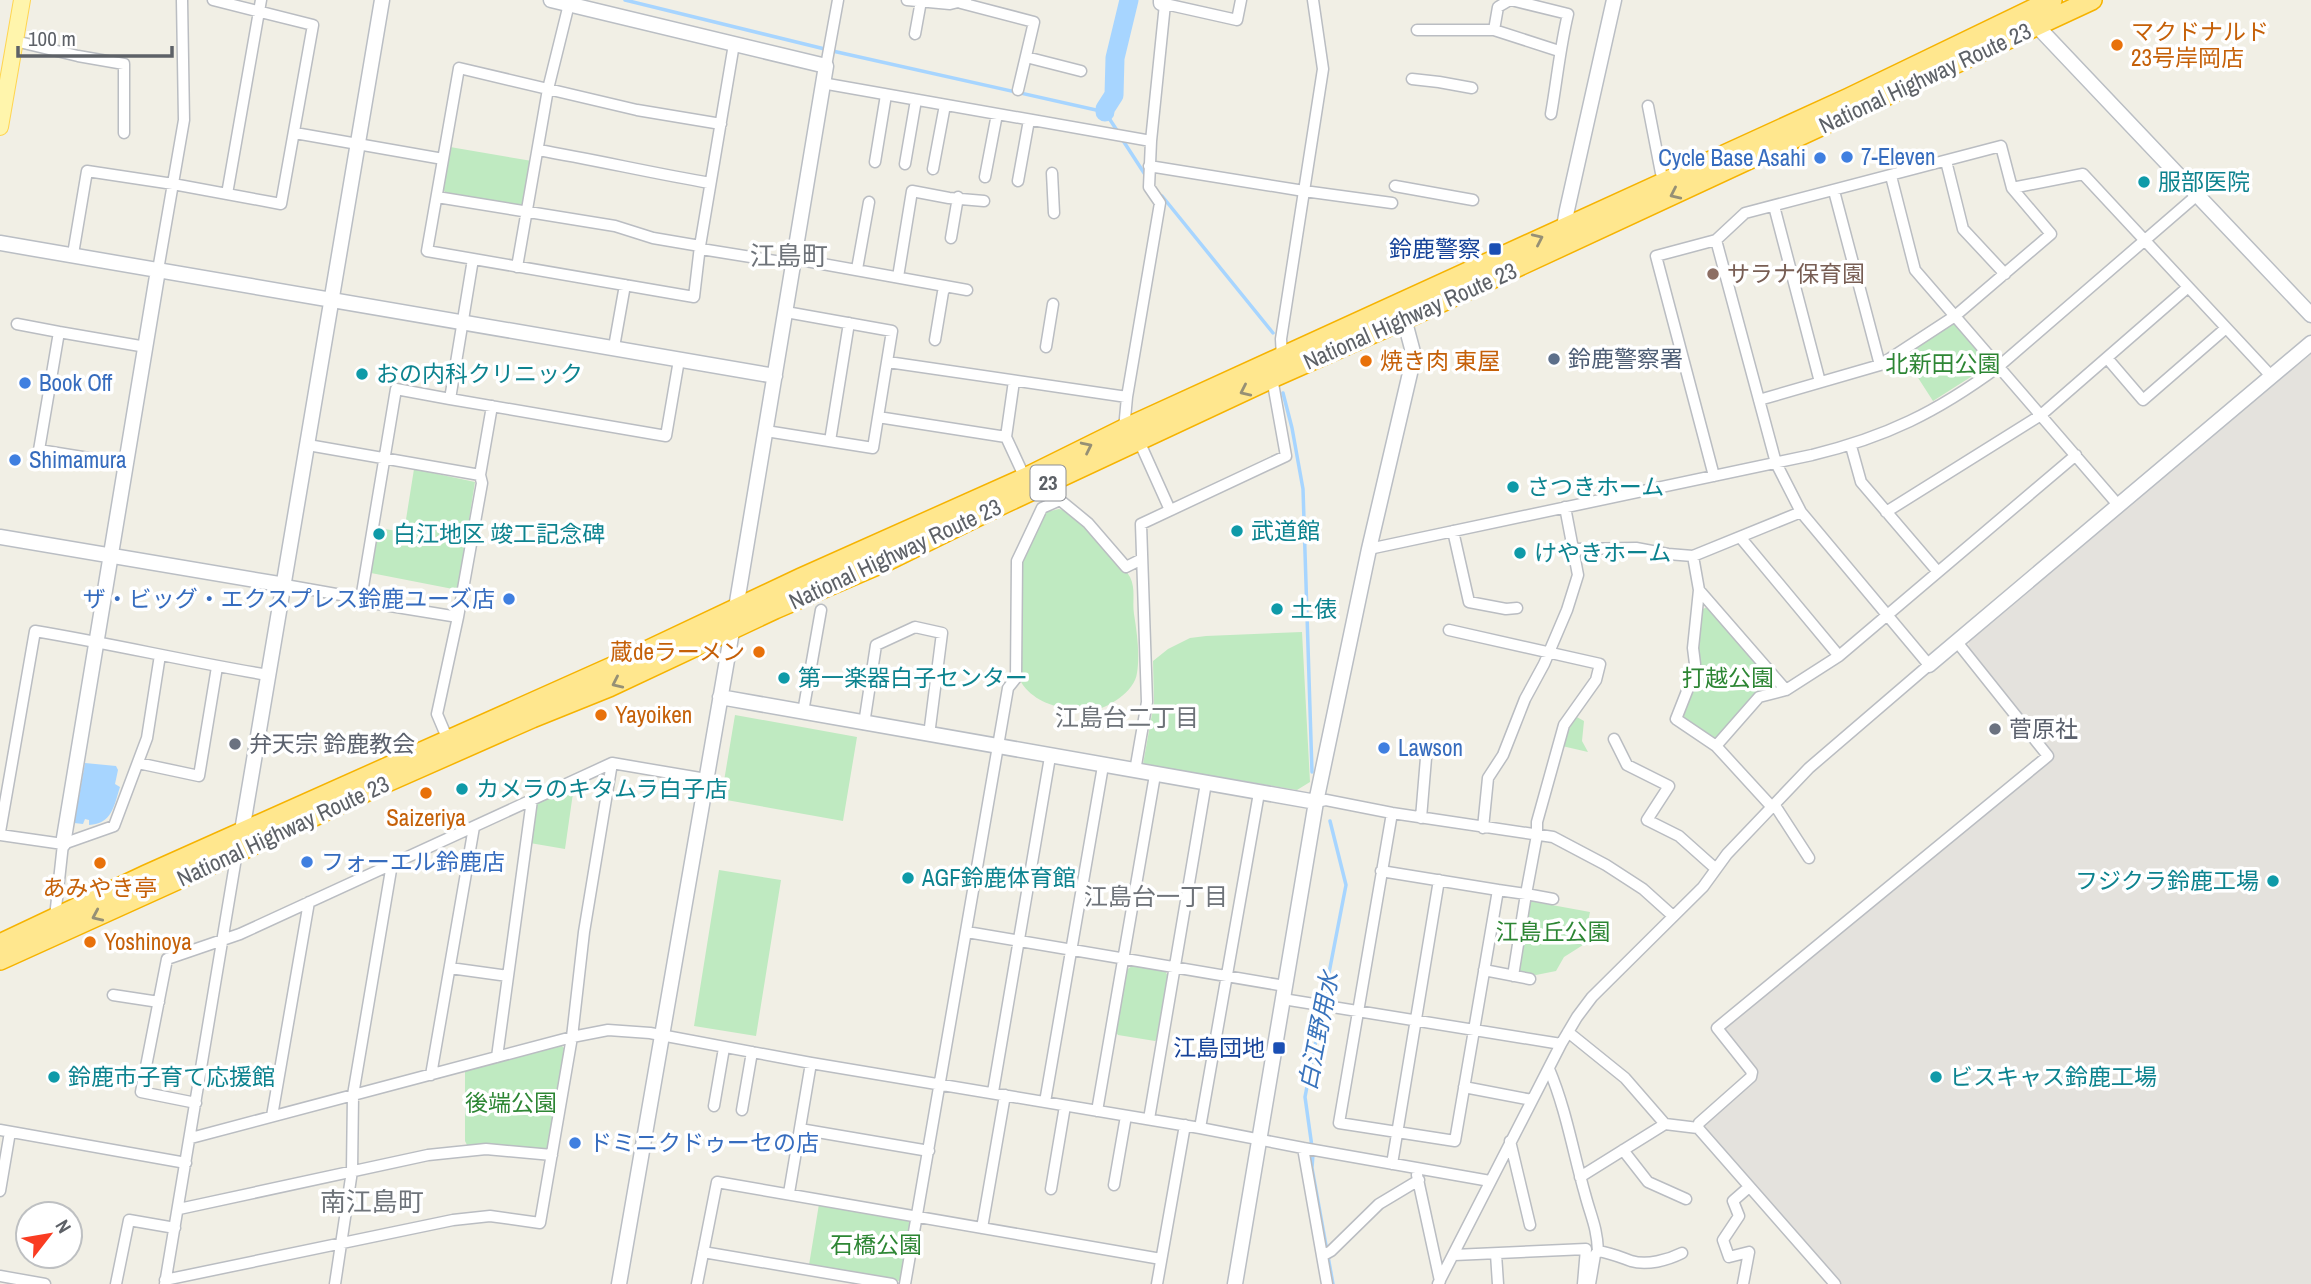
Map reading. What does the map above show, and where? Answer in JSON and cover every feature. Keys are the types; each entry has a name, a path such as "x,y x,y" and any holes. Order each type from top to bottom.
{"highway":[{"name":"National Highway Route 23","path":"2033,18 2052,0"},
{"name":"National Highway Route 23","path":"0,944 243,831 621,663 736,608 1025,478 1272,378 1402,311 2033,18 2092,0"},
{"name":"National Highway Route 23","path":"0,960 378,786 531,718 609,687 889,560 1005,503 1282,357 1402,311"}],"main road":[{"path":"0,127 22,0"}],"street":[{"path":"55,917 63,844 184,120 182,0"},
{"path":"73,254 87,171 281,204 313,25 260,6 213,0"},
{"path":"382,0 165,1282 477,1216 540,1223 572,1037 584,932 612,763"},
{"path":"551,0 734,44 827,63"},
{"path":"619,1284 838,0"},
{"path":"907,0 964,1 1034,22 1018,90"},
{"path":"1170,510 1131,435 1127,397 1160,203 1149,187 1149,169 1162,3 1237,20 1241,0"},
{"path":"1282,357 1281,339 1323,69 1313,0"},
{"path":"1494,30 1498,6 1510,0 1567,14 1551,114"},
{"path":"1568,234 1614,0"},
{"path":"915,34 921,1"},
{"path":"517,267 548,89 569,4"},
{"path":"228,194 260,6"},
{"path":"2033,18 2196,196 2311,315"},
{"path":"1417,30 1494,30 1559,51"},
{"path":"15,41 124,64 124,132"},
{"path":"721,124 637,110 459,68 427,251 694,297 734,44"},
{"path":"1026,57 1081,71"},
{"path":"1412,79 1472,88"},
{"path":"822,83 1151,141"},
{"path":"875,162 886,94"},
{"path":"905,164 916,100"},
{"path":"933,169 945,105"},
{"path":"1648,106 1661,173"},
{"path":"985,177 997,114"},
{"path":"1018,181 1029,120"},
{"path":"295,132 443,159"},
{"path":"1714,476 1656,256 1716,240 1745,213 2001,146 2012,188 2051,234 1955,317 1880,365 1759,400"},
{"path":"538,150 710,183"},
{"path":"1946,161 1963,229 2005,274"},
{"path":"1149,169 1392,203"},
{"path":"1052,173 1054,213"},
{"path":"2012,188 2083,174 2272,377"},
{"path":"1891,176 1915,270 2119,506"},
{"path":"1395,186 1473,200"},
{"path":"898,277 912,191 984,201"},
{"path":"1834,191 1880,365"},
{"path":"1368,549 1851,446 1899,428 1931,412 1998,367 2196,196"},
{"path":"437,197 615,226 653,238 700,247 857,270 967,290"},
{"path":"951,238 958,197"},
{"path":"857,270 869,202"},
{"path":"1774,206 1820,382"},
{"path":"1716,240 1776,463 1801,512 1930,665"},
{"path":"0,243 775,376"},
{"path":"450,400 473,259"},
{"path":"614,347 625,285"},
{"path":"935,340 946,287"},
{"path":"1886,512 2041,415 2187,288"},
{"path":"1046,347 1053,304"},
{"path":"1235,1284 1316,802 1368,549 1414,356 1402,311"},
{"path":"766,431 873,448 888,362 892,331 786,312"},
{"path":"830,441 849,323"},
{"path":"17,324 146,347"},
{"path":"2107,358 2143,400 2226,328"},
{"path":"58,332 39,450 126,464"},
{"path":"1439,1283 1561,1044 1592,997 1703,887 1772,805 1809,768 2311,344"},
{"path":"361,599 396,389 666,436 679,360"},
{"path":"888,362 1127,397"},
{"path":"1136,771 1147,702 1141,523 1286,456 1272,378"},
{"path":"1014,381 1006,437 1025,478"},
{"path":"447,740 437,714 482,483 480,475 492,406"},
{"path":"878,417 1006,437"},
{"path":"308,445 480,475"},
{"path":"1851,446 1861,482 1938,572"},
{"path":"1716,746 1759,697 1786,690 1839,656 2076,455"},
{"path":"905,1284 1008,688 1016,678 1017,561 1042,509 1060,500 1088,523 1126,567 1142,559"},
{"path":"1483,828 1488,778 1503,755 1525,699 1567,610 1578,575 1565,507"},
{"path":"1573,549 1636,548 1693,556 1801,512"},
{"path":"1453,531 1469,602 1506,609 1517,608"},
{"path":"0,537 458,617"},
{"path":"1740,537 1839,656"},
{"path":"1693,556 1699,590 1693,649 1695,664 1676,719 1716,746 1772,805 1809,858"},
{"path":"1699,590 1786,690"},
{"path":"803,712 821,610"},
{"path":"863,724 876,645 915,627 942,633 929,734"},
{"path":"1449,630 1600,664 1596,680 1564,725 1537,822 1514,975"},
{"path":"160,655 147,738 114,826 63,844 0,833 35,631 268,675"},
{"path":"1698,1128 1699,1122 1751,1077 1752,1072 1717,1028 2048,756 1957,642"},
{"path":"138,763 199,776 217,667"},
{"path":"720,697 1259,793 1316,802 1326,800 1483,828 1553,836 1606,864 1643,889 1673,916"},
{"path":"1614,739 1627,765 1669,786 1647,820 1679,836 1716,869"},
{"path":"993,1093 1050,757"},
{"path":"1421,818 1426,758"},
{"path":"196,1103 141,1092 167,959 222,940 310,902 612,763 706,779"},
{"path":"1045,1102 1103,766"},
{"path":"1097,1111 1154,775"},
{"path":"1149,1119 1206,783"},
{"path":"1200,1128 1259,793"},
{"path":"497,1057 532,800"},
{"path":"1392,813 1339,1123 1455,1142 1498,890"},
{"path":"431,1074 474,827"},
{"path":"335,1284 352,1171 353,1095 392,864"},
{"path":"1381,871 1553,899"},
{"path":"1392,1164 1439,880"},
{"path":"272,1116 310,902"},
{"path":"967,932 1227,975 1316,1004 1561,1044"},
{"path":"450,968 508,976"},
{"path":"1484,970 1530,979"},
{"path":"113,995 159,1002"},
{"path":"191,1138 572,1037 598,1031 619,1030 1185,1125 1392,1164 1417,1174 1490,1181"},
{"path":"1568,1032 1625,1078 1665,1124"},
{"path":"714,1106 724,1048"},
{"path":"741,1110 752,1052"},
{"path":"789,1193 811,1063"},
{"path":"1549,1069 1559,1092 1580,1177 1597,1231 1598,1251 1590,1284"},
{"path":"1464,1087 1532,1100"},
{"path":"982,1228 1005,1095"},
{"path":"1051,1189 1065,1106"},
{"path":"1114,1185 1126,1116"},
{"path":"1580,1177 1665,1124 1698,1128 1835,1284"},
{"path":"1157,1284 1185,1125"},
{"path":"800,1129 929,1151"},
{"path":"0,1191 5,1131 186,1163"},
{"path":"1510,1141 1530,1225"},
{"path":"1309,1149 1326,1254 1327,1284"},
{"path":"179,1209 428,1155 507,1150 552,1155"},
{"path":"1623,1150 1648,1182 1686,1199"},
{"path":"1326,1254 1417,1174"},
{"path":"1417,1174 1439,1283"},
{"path":"697,1284 718,1182 1161,1259"},
{"path":"1743,1284 1749,1252 1730,1257 1723,1240 1739,1216 1733,1201 1749,1187"},
{"path":"116,1284 129,1220 174,1228"},
{"path":"1454,1255 1586,1249 1583,1284"},
{"path":"1598,1251 1615,1253 1646,1263 1666,1260 1682,1253"},
{"path":"703,1252 892,1284"},
{"path":"1496,1254 1498,1284"},
{"path":"0,1276 45,1284"}],"shaded area":[{"name":"フジクラ鈴鹿工場","path":"2311,349 2311,1284 1839,1284 1704,1130 1704,1125 1753,1079 1724,1030 1727,1024 2051,756 1968,649 1969,641"}],"green space":[{"path":"450,147 532,161 524,203 519,205 446,194 443,189"},
{"name":"北新田公園","path":"1952,324 1957,326 1988,362 1988,366 1933,401 1904,356"},
{"path":"414,469 475,482 458,590 371,573 378,528 404,532"},
{"path":"1059,509 1076,518 1098,537 1125,569 1133,586 1138,651 1135,680 1120,698 1097,710 1080,711 1043,701 1021,683 1018,676 1020,563 1046,512"},
{"name":"打越公園","path":"1709,606 1775,684 1774,690 1719,737 1713,739 1683,716 1700,666 1697,647 1701,610"},
{"path":"1302,632 1310,782 1297,790 1143,764 1154,703 1153,661 1168,649 1190,638"},
{"path":"735,715 857,737 843,821 721,799"},
{"path":"1575,716 1584,721 1582,741 1588,752 1562,746"},
{"path":"574,786 565,849 530,843 536,804"},
{"path":"719,870 781,880 756,1036 694,1026"},
{"name":"江島丘公園","path":"1530,901 1590,912 1583,945 1564,957 1556,971 1536,975 1518,972"},
{"path":"1132,966 1165,971 1169,978 1159,1038 1155,1041 1118,1035 1114,1030 1125,971"},
{"name":"後端公園","path":"561,1045 566,1050 550,1146 544,1151 507,1145 467,1145 465,1070"},
{"name":"石橋公園","path":"819,1204 909,1220 912,1226 903,1279 899,1281 809,1265"}],"water":[{"path":"85,763 116,766 118,770 115,784 120,787 114,807 107,818 97,824 89,825 89,820 85,819 83,824 74,823"}],"waterway":[{"path":"625,0 837,52 1105,112 1118,132"},
{"name":"白江野用水","path":"1105,112 1114,95 1115,58 1129,0"},
{"path":"1122,139 1146,176"},
{"path":"1162,196 1273,333"},
{"path":"1283,393 1303,489 1312,772"},
{"name":"白江野用水","path":"1330,821 1346,885 1305,1097 1313,1154 1312,1168 1333,1284"}],"place":[{"name":"マクドナルド 23号岸岡店","path":"2117,45"},
{"name":"7-Eleven","path":"1847,157"},
{"name":"Cycle Base Asahi","path":"1820,158"},
{"name":"服部医院","path":"2144,182"},
{"name":"鈴鹿警察","path":"1495,249"},
{"name":"サラナ保育園","path":"1713,274"},
{"name":"鈴鹿警察署","path":"1554,359"},
{"name":"焼き肉 東屋","path":"1366,361"},
{"name":"おの内科クリニック","path":"362,374"},
{"name":"Book Off","path":"25,383"},
{"name":"Shimamura","path":"15,460"},
{"name":"さつきホーム","path":"1513,487"},
{"name":"武道館","path":"1237,531"},
{"name":"白江地区 竣工記念碑","path":"379,534"},
{"name":"けやきホーム","path":"1520,553"},
{"name":"ザ・ビッグ・エクスプレス鈴鹿ユーズ店","path":"509,599"},
{"name":"土俵","path":"1277,609"},
{"name":"蔵deラーメン","path":"759,652"},
{"name":"第一楽器白子センター","path":"784,678"},
{"name":"Yayoiken","path":"601,715"},
{"name":"菅原社","path":"1995,729"},
{"name":"弁天宗 鈴鹿教会","path":"235,744"},
{"name":"Lawson","path":"1384,748"},
{"name":"カメラのキタムラ白子店","path":"462,789"},
{"name":"Saizeriya","path":"426,793"},
{"name":"フォーエル鈴鹿店","path":"307,862"},
{"name":"あみやき亭","path":"100,863"},
{"name":"AGF鈴鹿体育館","path":"908,878"},
{"name":"フジクラ鈴鹿工場","path":"2273,881"},
{"name":"Yoshinoya","path":"90,942"},
{"name":"江島団地","path":"1279,1048"},
{"name":"鈴鹿市子育て応援館","path":"54,1077"},
{"name":"ビスキャス鈴鹿工場","path":"1936,1077"},
{"name":"ドミニクドゥーセの店","path":"575,1143"}],"district":[{"name":"江島町","path":"789,256"},
{"name":"江島台二丁目","path":"1127,718"},
{"name":"江島台一丁目","path":"1156,897"},
{"name":"南江島町","path":"372,1202"}]}
